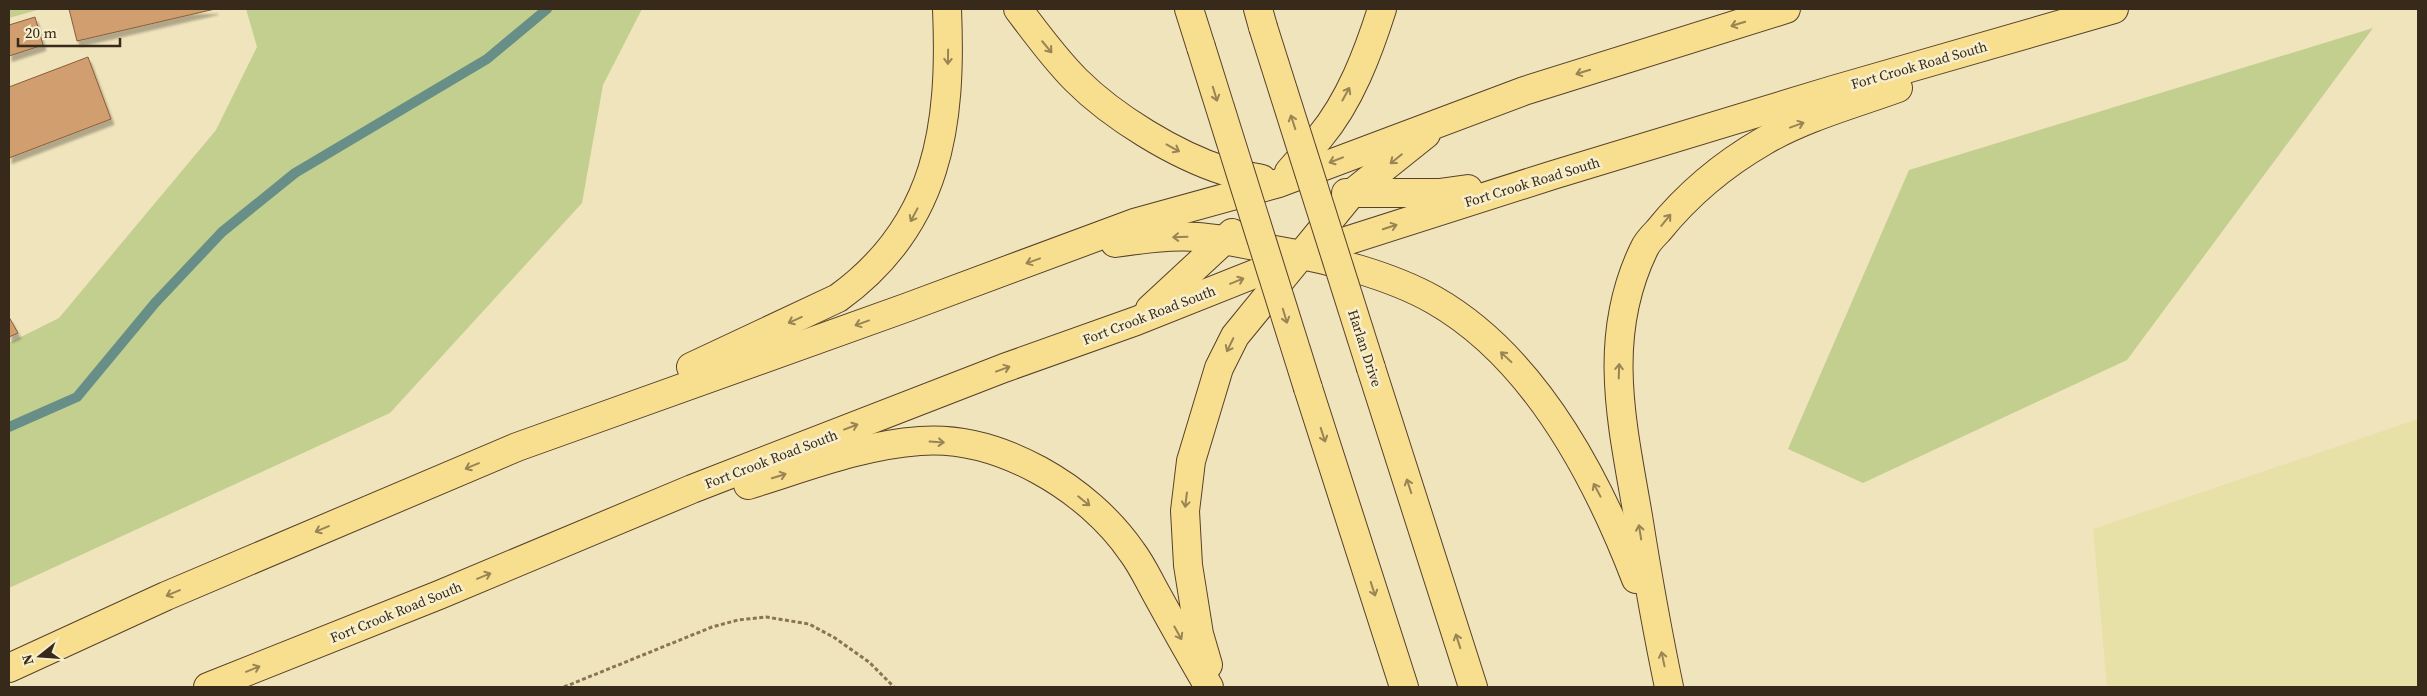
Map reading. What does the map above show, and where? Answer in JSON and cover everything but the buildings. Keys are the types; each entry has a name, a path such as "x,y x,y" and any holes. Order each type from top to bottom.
{"main road":[{"path":"9,668 166,596 517,446 838,298 855,286 885,257 908,226 921,201 934,165 942,132 947,84 947,9"},
{"path":"1018,9 1046,47 1077,81 1149,135 1185,155 1225,171 1278,183 1351,194 1439,193 1553,175"},
{"path":"1189,9 1404,687"},
{"path":"1136,321 1256,210 1321,136 1348,92 1369,48 1382,9"},
{"path":"1780,9 1785,9"},
{"path":"517,446 1134,223 1278,183 1447,118 1524,91 1785,9"},
{"path":"1669,687 1657,632 1618,391 1620,335 1627,291 1645,247 1676,208 1710,178 1763,141 2114,9"},
{"name":"Fort Crook Road South","path":"208,687 582,536 692,489 1004,368 1136,321 1302,255 1553,175 1833,90 2114,9"},
{"name":"Harlan Drive","path":"1260,18 1473,687"},
{"path":"1214,687 1199,634 1188,565 1184,512 1190,461 1219,368 1235,336 1351,194 1447,118"},
{"path":"1062,250 1143,239 1198,237 1302,255 1390,280 1434,300 1479,331 1516,366 1555,420 1587,471 1616,526 1657,632"},
{"path":"582,536 873,447 921,440 966,444 1014,458 1058,481 1099,513 1132,552 1208,687"}],"path":[{"path":"564,687 712,627 738,620 766,617 809,624 835,638 869,662 894,687"}],"shaded area":[{"path":"2418,419 2418,687 2107,687 2093,529"}],"green space":[{"path":"9,9 41,9 9,18"},
{"path":"246,9 642,9 603,85 582,203 390,413 9,588 9,343 59,318 216,130 257,47"},
{"path":"2373,28 2127,360 1863,483 1788,449 1909,170"}],"waterway":[{"path":"9,427 77,397 155,303 222,232 295,173 487,59 547,9"}]}
